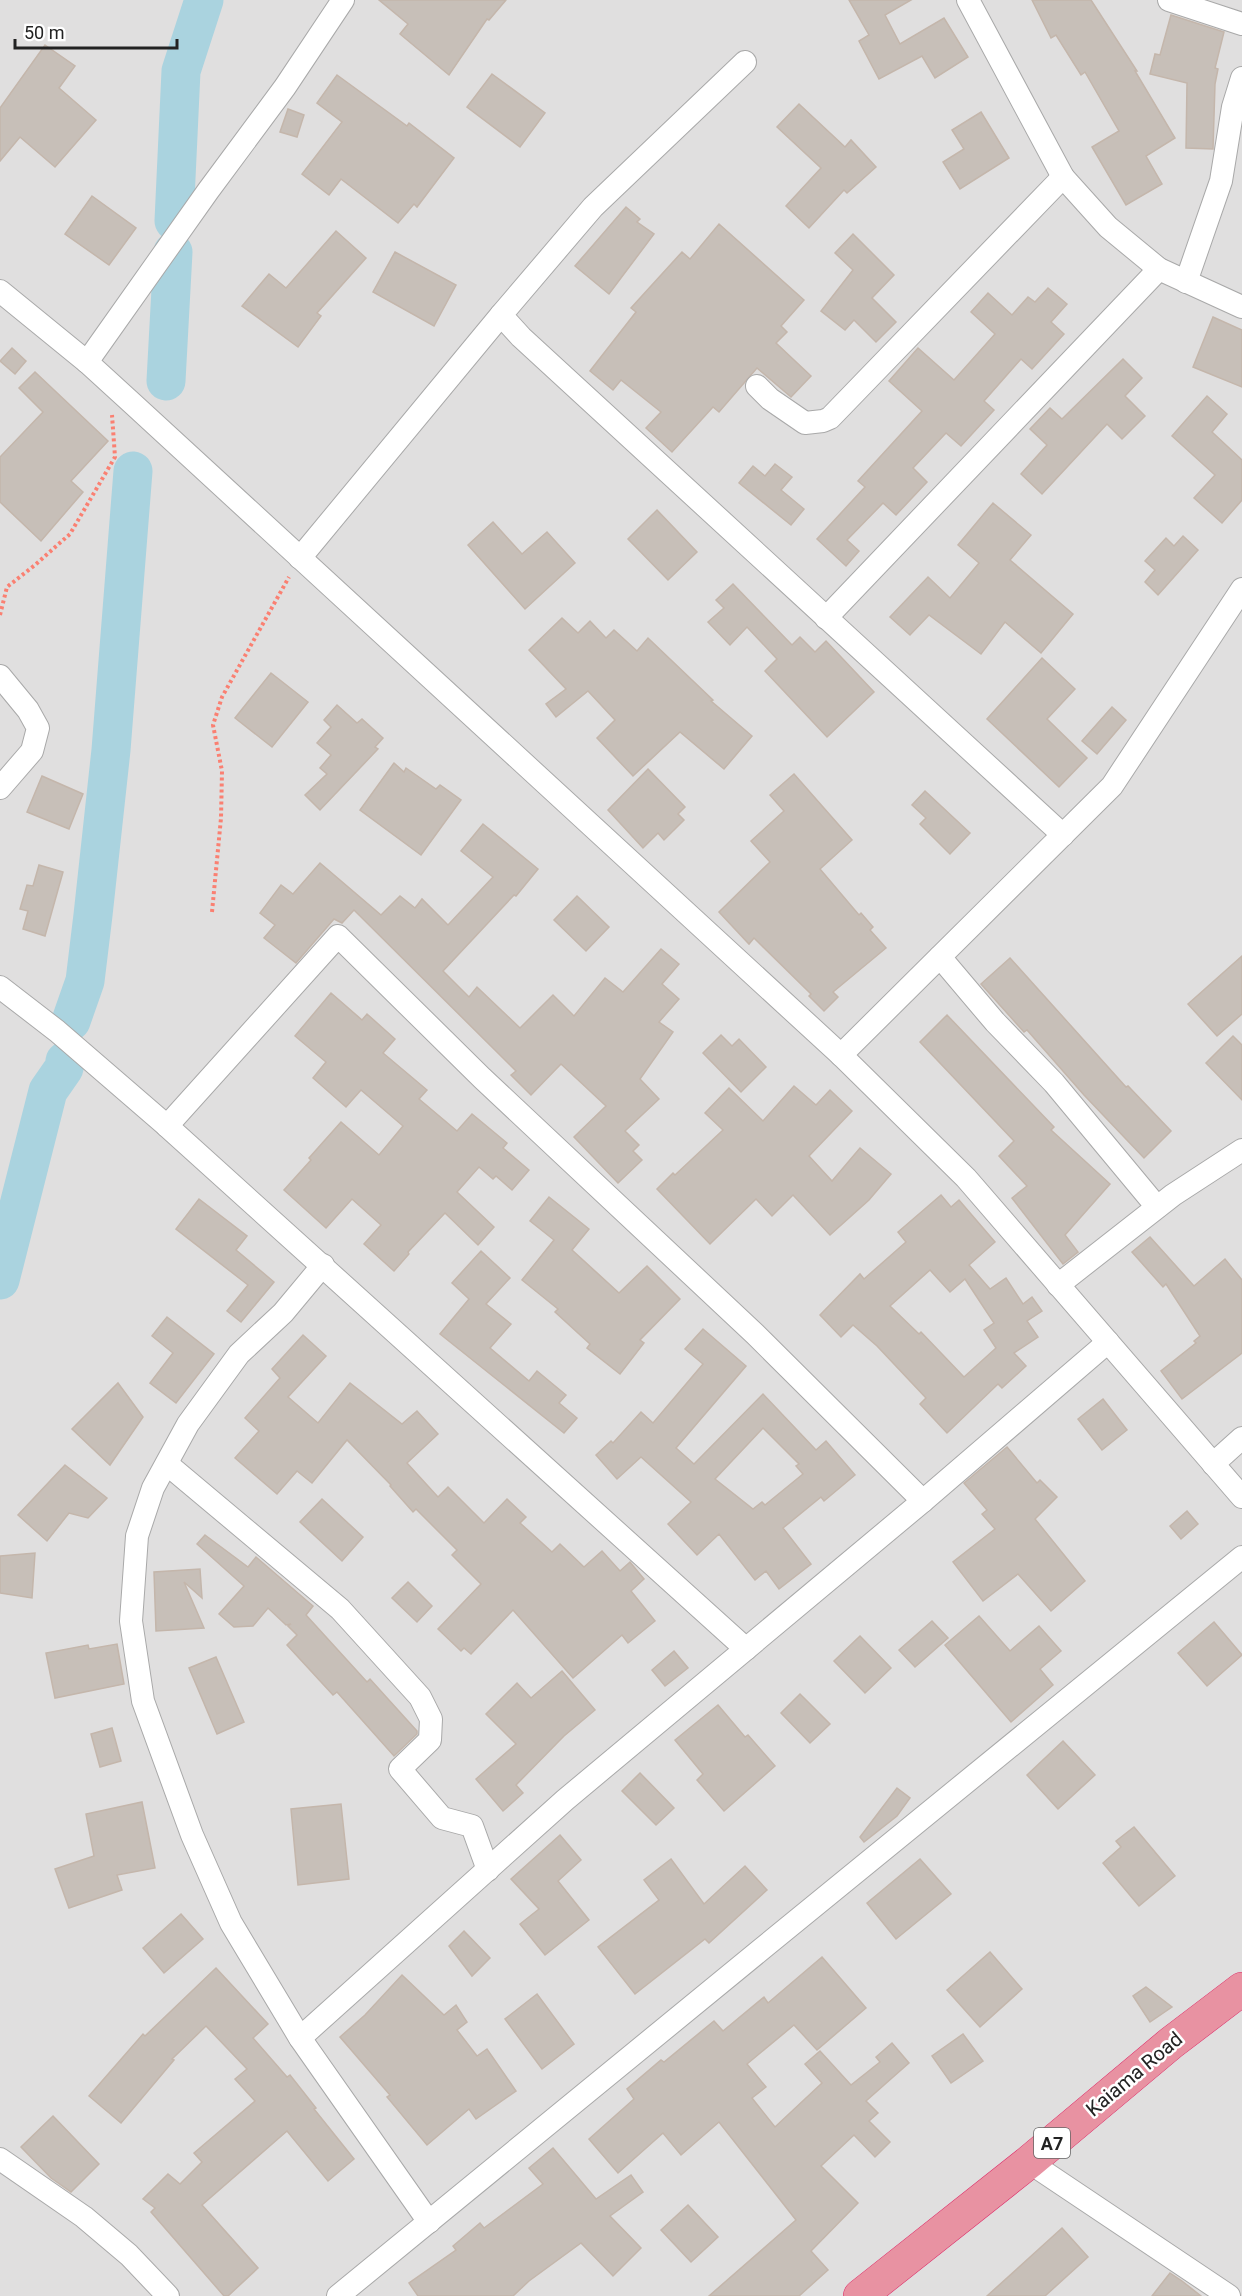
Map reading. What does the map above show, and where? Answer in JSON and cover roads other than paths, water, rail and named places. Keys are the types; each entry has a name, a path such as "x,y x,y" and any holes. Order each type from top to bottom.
{"highway":[{"name":"Kaiama Road","path":"860,2296 1029,2162 1171,2043 1242,1989"}],"street":[{"path":"87,362 285,87 343,0"},
{"path":"968,0 1063,177 1108,226 1158,269 1242,306"},
{"path":"1168,0 1242,24"},
{"path":"300,558 593,207 745,62"},
{"path":"1186,282 1221,181 1233,107 1242,78"},
{"path":"757,386 770,399 805,423 830,418 1063,177"},
{"path":"826,618 1158,269"},
{"path":"0,291 87,362 841,1055 966,1178 1242,1497"},
{"path":"501,315 520,337 1063,835"},
{"path":"841,1055 1112,786 1242,589"},
{"path":"0,676 28,710 38,729 32,751 0,788"},
{"path":"167,1126 338,936 483,1078 755,1334 923,1501"},
{"path":"940,957 995,1022 1054,1083 1157,1207"},
{"path":"0,987 57,1031 167,1126 746,1649"},
{"path":"1058,1285 1157,1207 1242,1150"},
{"path":"323,1265 283,1313 239,1354 188,1424 153,1488 137,1536 131,1621 143,1701 192,1835 231,1923 300,2038 429,2222"},
{"path":"300,2038 565,1800 923,1501 1108,1342"},
{"path":"1213,1464 1242,1438"},
{"path":"167,1464 340,1609 420,1697 431,1719 430,1740 400,1769 442,1818 472,1826 488,1870"},
{"path":"338,2296 770,1944 924,1814 1242,1557"},
{"path":"4,2162 93,2225 129,2255 168,2296"},
{"path":"1029,2162 1229,2296"}],"waterway":[{"path":"174,221 181,71 204,0"},
{"path":"166,381 173,252"},
{"path":"71,1021 85,981 93,915 111,750 133,471"},
{"path":"0,1280 48,1091 64,1068 65,1061"}]}
